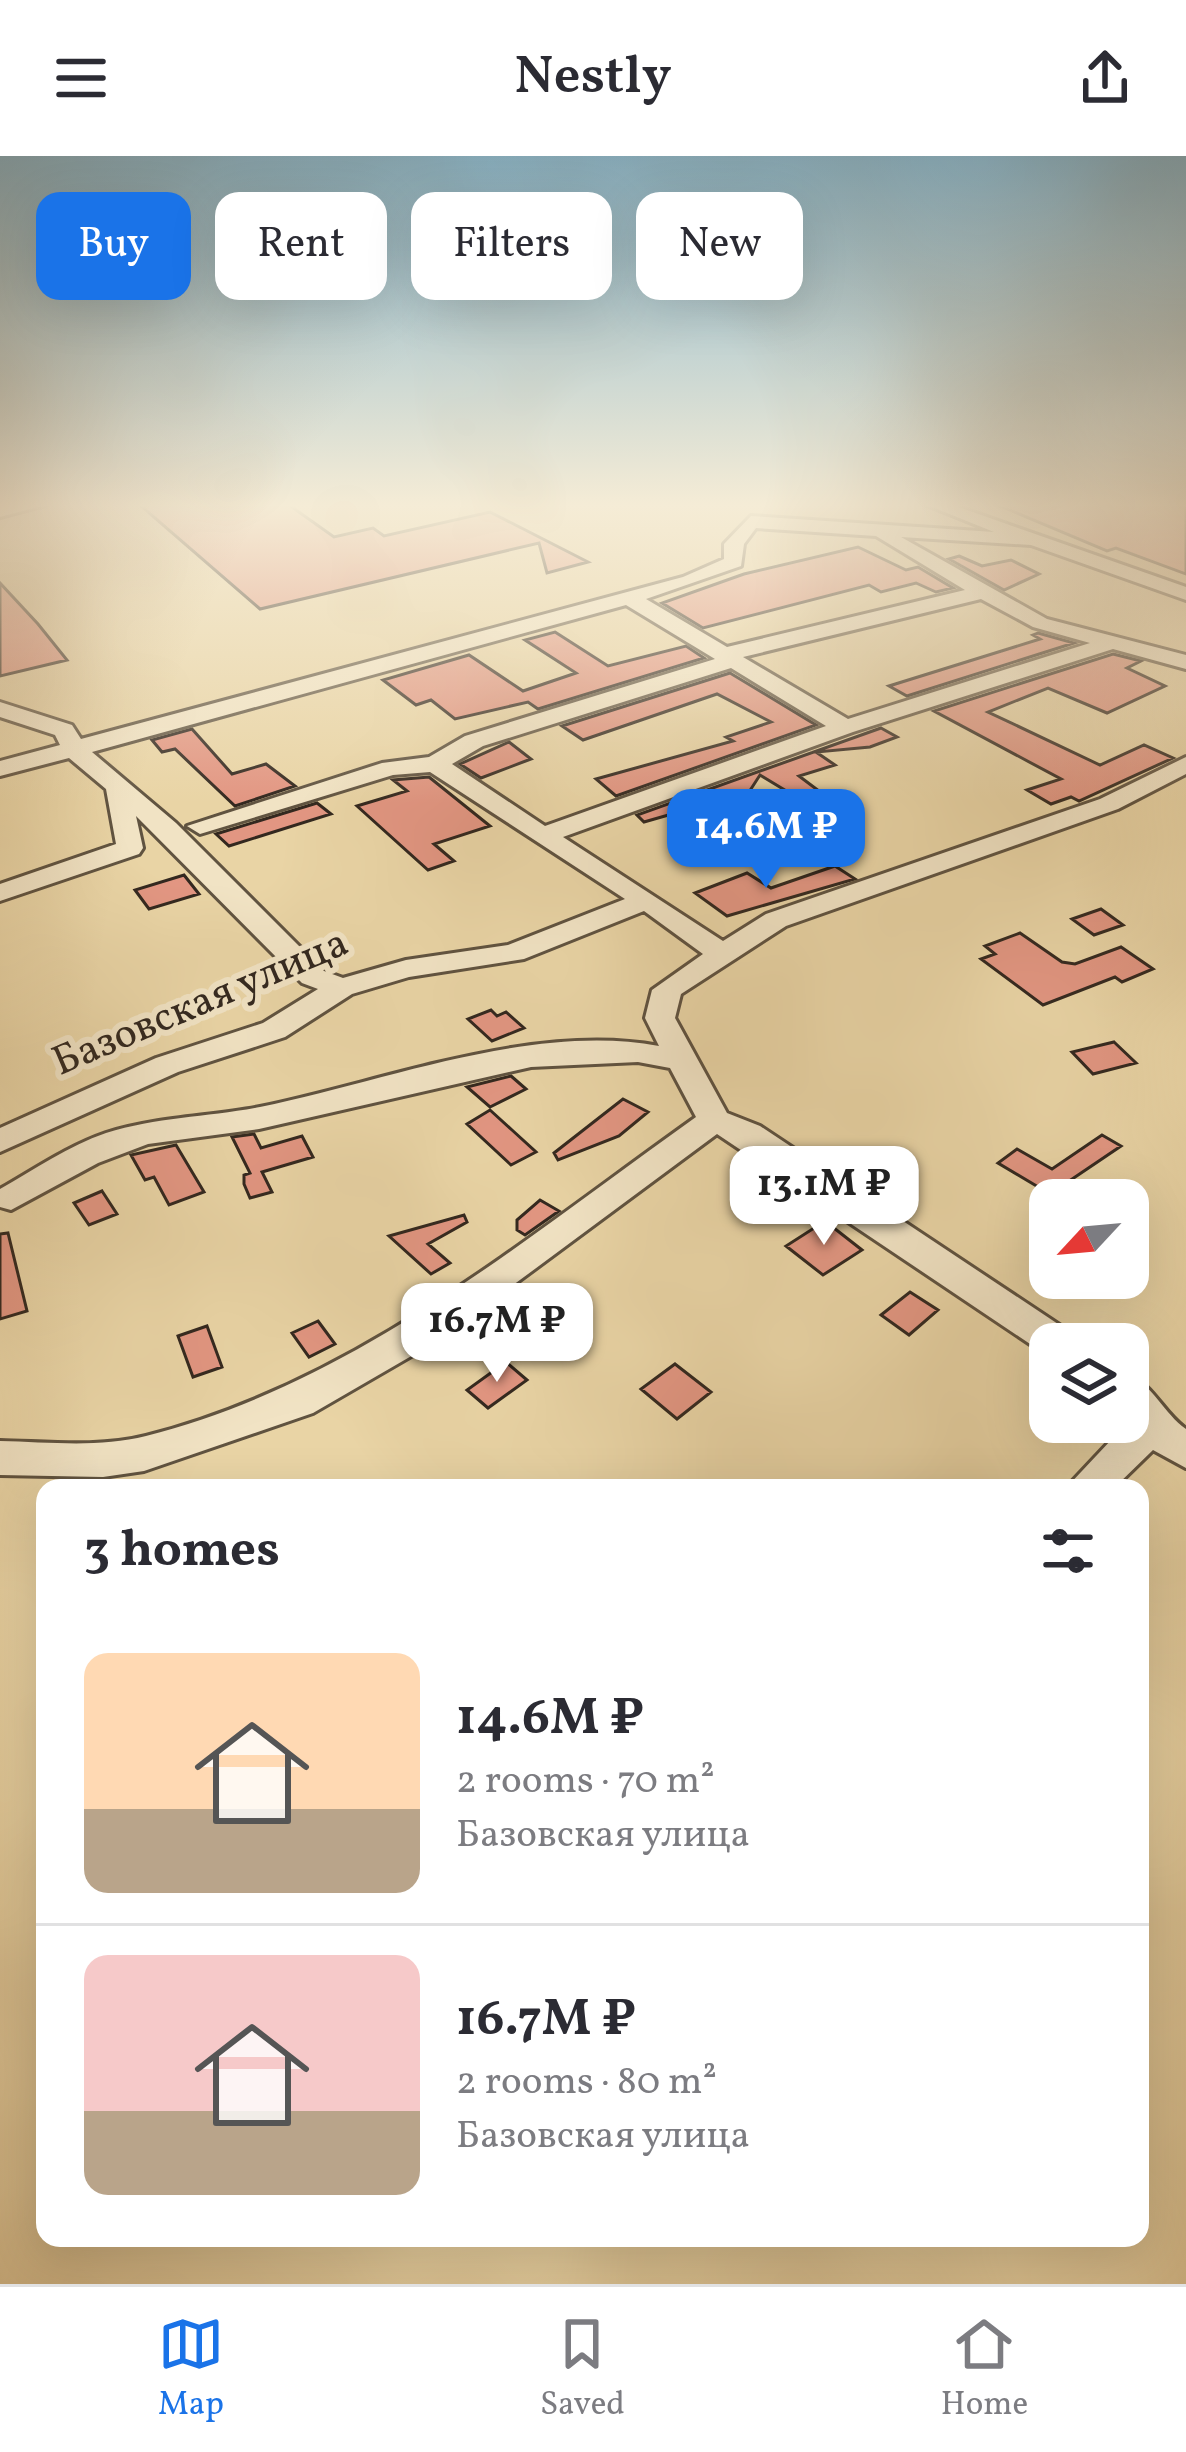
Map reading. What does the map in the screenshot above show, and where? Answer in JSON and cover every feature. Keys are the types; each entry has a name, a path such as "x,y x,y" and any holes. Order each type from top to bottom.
{"street":[{"path":"0,769 608,604"},
{"path":"641,604 845,727"},
{"path":"200,826 391,768 435,764 474,741 798,632 868,622 936,604"},
{"path":"1006,604 1040,623 1105,644 1186,662"},
{"path":"547,834 845,727 1105,644"},
{"path":"0,709 64,730 74,749 167,829 313,976 341,988"},
{"path":"435,764 511,818 547,834 609,881 646,899 713,961"},
{"path":"1029,1324 748,1134 714,1120 660,1018 667,990 776,920 1109,803 1186,764"},
{"path":"0,893 130,848 118,790"},
{"name":"Базовская улица","path":"0,1141 167,1065 287,1024 341,988 406,969 514,953 646,899"},
{"path":"11,1198 97,1150 135,1136 260,1118 541,1058 621,1048 679,1060"},
{"path":"0,1458 103,1460 144,1454 299,1402 425,1330 714,1120"},
{"path":"1149,1417 1186,1451"},
{"path":"1093,1479 1116,1443"}],"building":[{"path":"0,604 20,604 67,660 0,676"},
{"path":"664,604 794,604 703,628"},
{"path":"555,632 608,666 686,646 704,658 538,709 528,702 455,719 431,700 416,705 383,680 469,655 523,691 576,673 525,640"},
{"path":"1033,635 1074,643 907,696 889,686 1040,639"},
{"path":"1113,654 1141,661 1127,668 1165,686 1107,713 1048,688 988,712 1100,765 1144,745 1173,758 1079,801 1071,797 1051,804 1027,790 1061,779 934,711"},
{"path":"730,673 816,725 616,796 596,779 733,741 726,737 771,722 717,694 583,740 562,726"},
{"path":"881,728 897,737 870,747 816,752 835,765 799,776 839,806 831,818 760,775 749,792 644,822 637,815"},
{"path":"192,729 232,774 266,764 295,786 235,806 175,749 162,752 152,740"},
{"path":"509,742 531,759 481,778 460,764"},
{"path":"429,777 490,826 434,844 454,861 428,870 357,806 407,791 393,780"},
{"path":"317,803 331,814 229,846 216,834"},
{"path":"835,866 855,879 727,916 695,893 747,873 771,888"},
{"path":"184,875 199,894 149,909 135,890"},
{"path":"1101,909 1123,925 1094,935 1072,919"},
{"path":"1020,933 1062,962 1075,964 1121,947 1153,969 1122,982 1115,977 1043,1005 981,959 995,954 985,946"},
{"path":"491,1010 497,1016 506,1012 524,1028 492,1041 468,1019"},
{"path":"1114,1042 1136,1063 1093,1074 1072,1052"},
{"path":"511,1076 526,1089 490,1107 467,1087"},
{"path":"623,1099 648,1112 619,1136 558,1160 554,1153"},
{"path":"490,1110 536,1152 511,1165 467,1124"},
{"path":"254,1134 261,1148 302,1136 313,1157 262,1172 272,1192 250,1198 244,1175 250,1173 232,1137"},
{"path":"1102,1135 1121,1146 1072,1179 1029,1181 998,1163 1017,1149 1052,1169"},
{"path":"176,1145 204,1192 169,1205 154,1177 145,1180 131,1155"},
{"path":"102,1191 117,1214 89,1225 74,1203"},
{"path":"540,1200 559,1211 525,1235 517,1230 517,1220"},
{"path":"464,1215 467,1222 428,1244 450,1263 431,1274 389,1236"},
{"path":"825,1221 862,1250 823,1275 786,1246"},
{"path":"8,1233 27,1311 0,1319 0,1234"},
{"path":"910,1292 938,1310 909,1335 881,1315"},
{"path":"318,1321 335,1344 309,1357 292,1333"},
{"path":"207,1326 222,1367 193,1377 178,1336"},
{"path":"506,1362 527,1380 488,1408 467,1390"},
{"path":"675,1364 711,1392 677,1419 641,1389"}]}
